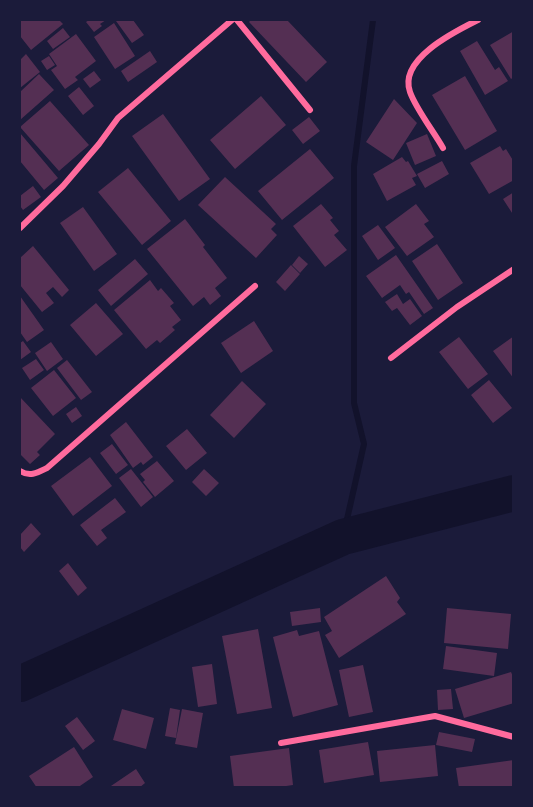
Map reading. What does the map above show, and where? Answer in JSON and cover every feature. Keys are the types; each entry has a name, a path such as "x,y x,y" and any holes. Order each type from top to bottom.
{"street":[{"path":"20,228 63,186 118,118 232,20"},
{"path":"237,20 310,110"},
{"path":"443,148 409,90 410,76 426,51 434,44 478,20"},
{"path":"391,358 511,271 513,280"},
{"path":"20,471 26,475 47,468 255,286"},
{"path":"281,743 435,716 513,737"}],"building":[{"path":"20,20 59,20 63,24 31,50 20,36"},
{"path":"106,20 94,32 86,22"},
{"path":"117,20 133,20 144,35 132,43"},
{"path":"251,20 287,20 327,62 306,82 249,22"},
{"path":"114,23 135,56 115,69 94,37"},
{"path":"63,28 70,37 53,49 47,41"},
{"path":"514,31 514,77 511,79 490,45"},
{"path":"76,34 96,61 75,77 78,80 65,89 51,70 57,66 49,54"},
{"path":"477,41 495,70 499,67 508,81 485,95 460,51"},
{"path":"150,51 157,62 128,82 121,71"},
{"path":"26,54 40,72 20,88 20,60"},
{"path":"49,56 55,65 47,70 41,61"},
{"path":"94,71 101,80 90,88 83,79"},
{"path":"39,74 54,90 20,120 20,92"},
{"path":"465,76 497,131 465,150 432,95"},
{"path":"79,87 94,106 83,115 68,96"},
{"path":"261,96 286,125 235,169 210,140"},
{"path":"394,99 417,123 393,160 366,142"},
{"path":"50,101 89,145 59,171 20,127"},
{"path":"163,114 210,179 179,201 132,136"},
{"path":"309,117 320,131 303,144 292,130"},
{"path":"20,133 58,178 44,190 20,161"},
{"path":"427,134 436,156 415,165 406,143"},
{"path":"500,146 503,151 506,149 514,162 514,180 489,194 470,163"},
{"path":"310,149 334,178 282,220 258,191"},
{"path":"402,157 406,162 408,161 417,176 412,178 416,185 387,201 373,174"},
{"path":"442,161 449,174 425,188 417,174"},
{"path":"128,168 171,221 142,245 98,192"},
{"path":"225,177 276,224 271,229 277,235 256,258 198,205"},
{"path":"33,186 41,197 23,210 20,206 20,196"},
{"path":"514,192 514,216 503,199"},
{"path":"321,204 333,218 330,220 339,231 334,235 347,250 325,267 293,226"},
{"path":"416,204 429,221 424,224 434,237 407,256 385,227"},
{"path":"83,207 117,254 94,271 60,223"},
{"path":"185,219 227,278 215,288 221,296 210,305 204,297 193,306 147,249"},
{"path":"378,225 395,248 378,260 362,236"},
{"path":"437,244 463,283 438,300 412,261"},
{"path":"33,246 69,290 62,297 53,287 46,293 54,303 42,312 20,285 20,258"},
{"path":"396,255 433,308 424,314 409,292 406,294 400,285 382,298 366,276"},
{"path":"299,256 308,264 300,273 292,265"},
{"path":"135,259 148,274 111,306 98,290"},
{"path":"291,265 300,274 285,291 276,282"},
{"path":"150,280 158,291 161,288 174,303 170,306 181,320 172,327 175,330 160,343 157,340 146,349 114,310"},
{"path":"397,294 403,304 410,299 422,316 410,325 397,308 392,311 385,302"},
{"path":"20,296 44,330 27,342 20,332"},
{"path":"96,303 123,334 96,356 70,325"},
{"path":"254,321 273,351 241,373 221,343"},
{"path":"514,336 514,379 493,351"},
{"path":"459,337 488,374 468,389 439,352"},
{"path":"23,341 31,352 20,360 20,343"},
{"path":"51,342 63,359 47,371 35,353"},
{"path":"36,359 44,370 30,380 22,368"},
{"path":"67,360 92,392 81,400 57,368"},
{"path":"54,370 76,398 53,416 31,388"},
{"path":"489,380 512,408 493,423 471,395"},
{"path":"242,381 266,404 234,438 210,415"},
{"path":"20,397 55,434 37,452 40,455 30,464 20,454"},
{"path":"76,407 82,416 72,423 66,414"},
{"path":"126,422 153,457 143,465 141,462 133,468 110,435"},
{"path":"187,429 207,453 186,470 166,446"},
{"path":"112,444 128,465 116,474 100,453"},
{"path":"90,457 112,486 73,516 51,486"},
{"path":"157,461 174,481 155,497 143,482 145,480 140,474"},
{"path":"131,469 153,497 141,507 119,478"},
{"path":"204,469 219,483 206,496 192,482"},
{"path":"115,498 126,512 101,530 107,538 97,546 80,525"},
{"path":"31,523 41,534 24,552 20,547 20,535"},
{"path":"68,563 87,588 78,596 59,571"},
{"path":"386,576 400,598 397,602 406,614 339,658 325,635 332,631 324,617"},
{"path":"320,608 321,622 292,626 290,612"},
{"path":"447,608 511,614 508,649 444,643"},
{"path":"258,629 272,708 237,714 222,636"},
{"path":"297,630 299,636 319,631 338,705 293,717 273,637"},
{"path":"446,646 497,653 494,676 443,669"},
{"path":"212,664 217,704 198,707 192,667"},
{"path":"363,665 373,712 349,717 339,670"},
{"path":"511,672 514,679 514,703 464,718 455,689"},
{"path":"451,689 453,709 438,710 437,690"},
{"path":"170,708 180,710 176,738 165,736"},
{"path":"122,709 154,718 146,749 113,740"},
{"path":"182,709 203,713 197,748 175,744"},
{"path":"77,717 95,741 83,750 65,726"},
{"path":"439,732 475,739 472,752 436,745"},
{"path":"368,742 374,775 324,783 319,750"},
{"path":"435,745 438,776 380,782 377,751"},
{"path":"74,747 93,777 77,788 37,788 29,776"},
{"path":"289,748 293,785 273,788 234,788 230,756"},
{"path":"514,760 514,788 459,788 456,768"},
{"path":"136,769 145,783 139,788 108,788"}],"waterway":[{"path":"343,537 364,444 354,403 354,166 373,20"},
{"path":"20,684 343,537 514,493"}]}
